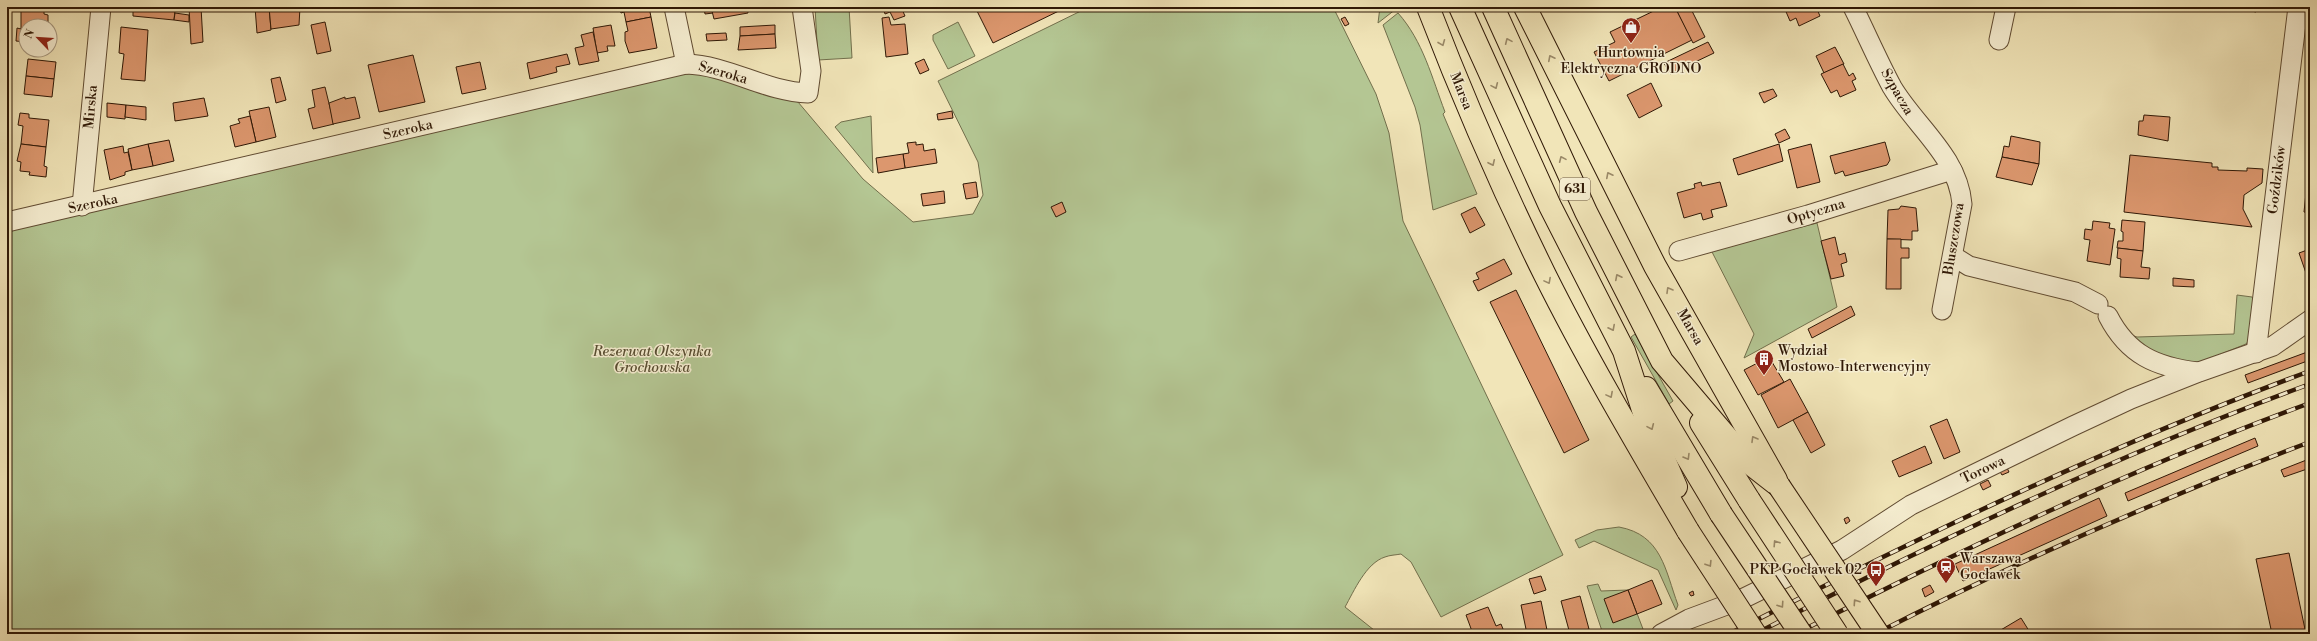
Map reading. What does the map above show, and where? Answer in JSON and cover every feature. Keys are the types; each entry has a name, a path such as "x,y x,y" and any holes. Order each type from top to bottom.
{"main road":[{"name":"Marsa","path":"1428,7 1478,133 1546,276 1622,417 1688,531 1756,634"},
{"name":"Marsa","path":"1525,7 1655,266 1779,486 1878,634"},
{"name":"631","path":"1494,10 1586,212 1662,361 1749,500 1837,634"},
{"name":"631","path":"1464,16 1550,206 1624,351 1721,514 1801,634"},
{"path":"1624,351 1646,416 1675,483 1688,531"},
{"path":"1662,361 1747,461 1779,486"}],"street":[{"name":"Mirska","path":"82,206 101,7"},
{"path":"674,7 686,64"},
{"name":"Szeroka","path":"7,222 82,206 686,64 702,66 788,91 808,93 811,71 802,7"},
{"name":"Szpacza","path":"1853,7 1892,87 1913,119 1941,150 1952,170"},
{"path":"2000,40 2006,7"},
{"name":"Goździków","path":"2256,353 2298,7"},
{"name":"Optyczna","path":"1679,250 1808,215 1952,170"},
{"name":"Bluszczowa","path":"1942,310 1962,204 1958,183 1952,170"},
{"path":"1952,256 1969,266 2075,292 2103,310 2115,331 2134,349 2148,359 2176,369 2200,372"},
{"name":"Torowa","path":"1662,634 1689,619 1740,600 1835,553 1869,534 1911,505 2054,435 2131,399 2273,346 2310,320"}],"green space":[{"path":"815,7 849,7 852,58 818,60"},
{"name":"Rezerwat Olszynka Grochowska","path":"1089,7 1333,7 1376,94 1389,133 1403,221 1563,555 1441,617 1411,562 1401,554 1391,555 1378,560 1361,578 1345,607 1379,634 7,634 7,230 696,69 798,102 863,179 913,222 973,214 983,195 978,162 938,81"},
{"path":"1380,7 1394,7 1396,9 1378,23"},
{"path":"1398,13 1407,24 1426,60 1445,112 1443,114 1477,194 1433,210 1420,125 1415,107 1383,25"},
{"path":"958,22 975,56 948,69 933,40 933,35"},
{"path":"871,116 873,173 835,127 841,122"},
{"path":"1817,223 1837,307 1744,358 1754,334 1711,250"},
{"path":"2237,295 2252,297 2257,304 2250,339 2246,344 2194,365 2160,359 2128,334 2137,337 2234,334"},
{"path":"1635,334 1673,401 1669,404 1631,337"},
{"path":"1619,527 1633,531 1645,538 1660,556 1678,605 1676,610 1658,570 1594,541 1579,548 1575,540 1597,530"},
{"path":"1598,584 1601,591 1628,590 1643,629 1634,634 1603,634 1587,586"}],"building":[{"path":"133,7 156,7 175,10 174,20 133,16"},
{"path":"189,7 201,7 203,42 191,44"},
{"path":"255,7 269,7 271,30 257,33"},
{"path":"269,7 300,7 299,25 271,29"},
{"path":"619,7 649,7 651,17 626,22 624,12 621,13"},
{"path":"704,7 711,7 713,13 705,14"},
{"path":"711,7 747,7 748,13 714,19"},
{"path":"883,7 901,7 905,16 894,20 890,12 885,14"},
{"path":"980,7 1067,7 993,43 976,9"},
{"path":"1662,7 1675,7 1692,40 1609,81 1594,52 1615,42 1610,32"},
{"path":"1675,7 1690,7 1705,37 1693,43"},
{"path":"1784,7 1816,7 1820,16 1799,26 1796,18 1790,21"},
{"path":"2230,7 2256,7 2256,12"},
{"path":"21,8 44,10 44,14 48,15 48,18 21,18"},
{"path":"175,13 189,15 189,22 174,20"},
{"path":"651,17 657,48 629,53 625,41 625,32 628,31 626,22"},
{"path":"889,17 891,25 905,24 908,54 886,57 882,18"},
{"path":"1345,17 1349,24 1345,26 1341,19"},
{"path":"325,22 331,51 317,54 311,25"},
{"path":"611,25 615,46 607,46 608,51 597,53 593,28"},
{"path":"775,25 775,34 740,36 740,27"},
{"path":"121,27 148,30 145,81 121,79 124,54 119,53"},
{"path":"18,28 18,41 16,41"},
{"path":"593,32 599,61 579,65 575,48 584,46 581,35"},
{"path":"726,33 727,40 707,41 706,34"},
{"path":"775,34 776,48 738,50 740,36"},
{"path":"1708,42 1714,53 1670,74 1664,63"},
{"path":"1835,47 1844,64 1824,73 1816,56"},
{"path":"567,54 570,64 556,67 557,72 530,79 527,63"},
{"path":"413,55 425,102 379,112 368,65"},
{"path":"28,59 56,62 54,79 26,76"},
{"path":"924,59 929,70 920,74 915,63"},
{"path":"480,62 486,89 462,94 456,67"},
{"path":"1843,64 1849,76 1853,73 1856,79 1852,81 1856,90 1840,97 1837,90 1831,93 1821,74"},
{"path":"26,76 54,79 52,97 24,94"},
{"path":"280,77 286,100 276,103 271,79"},
{"path":"1651,83 1662,106 1639,118 1627,95"},
{"path":"325,87 334,124 313,129 308,109 315,107 312,90"},
{"path":"1773,89 1777,96 1764,103 1759,93"},
{"path":"345,97 345,99 355,97 360,118 333,124 329,103"},
{"path":"204,98 208,116 175,121 173,103"},
{"path":"107,103 126,105 125,119 107,117"},
{"path":"126,105 146,107 146,120 125,117"},
{"path":"269,107 276,137 256,142 249,111"},
{"path":"952,111 953,118 938,120 937,114"},
{"path":"20,113 29,114 29,118 49,120 46,147 21,144 23,126 18,125"},
{"path":"2144,115 2170,117 2168,141 2138,135 2139,121 2143,121"},
{"path":"250,116 256,142 235,147 230,126 240,123 238,119"},
{"path":"1785,129 1790,138 1779,143 1775,134"},
{"path":"2011,136 2040,142 2039,164 2002,157 2004,146 2009,147"},
{"path":"169,140 174,161 153,166 148,144"},
{"path":"916,142 916,145 923,144 924,151 935,149 937,163 905,168 903,154 909,153 907,143"},
{"path":"1885,142 1890,160 1887,165 1845,176 1843,171 1835,174 1830,156"},
{"path":"21,144 46,147 44,166 47,167 46,177 29,175 30,172 20,171 21,162 17,161"},
{"path":"148,144 153,166 132,170 128,149"},
{"path":"1779,144 1783,161 1738,175 1733,159"},
{"path":"1811,144 1820,182 1797,188 1788,150"},
{"path":"123,146 124,153 128,152 132,170 125,172 125,175 110,180 104,150"},
{"path":"903,154 905,168 878,173 876,158"},
{"path":"2130,155 2212,163 2212,167 2218,167 2218,170 2247,171 2247,168 2263,169 2262,183 2244,195 2243,209 2252,227 2124,212"},
{"path":"2002,157 2039,164 2032,185 1996,177"},
{"path":"2308,175 2310,175 2310,194 2306,193"},
{"path":"976,182 978,197 966,199 963,184"},
{"path":"1701,182 1702,186 1720,182 1727,206 1711,210 1713,217 1703,220 1701,213 1684,218 1677,193 1695,188 1694,184"},
{"path":"944,191 945,203 923,206 921,194"},
{"path":"2306,193 2310,194 2310,213 2304,212"},
{"path":"1062,202 1066,212 1056,217 1051,207"},
{"path":"1901,206 1916,208 1918,231 1912,231 1912,240 1887,239 1888,210 1899,209"},
{"path":"1475,207 1485,225 1470,233 1461,214"},
{"path":"2122,220 2145,222 2143,251 2117,248 2118,241 2123,241 2123,232 2121,231"},
{"path":"2093,221 2110,223 2109,228 2115,229 2110,265 2087,261 2090,240 2084,239 2085,229 2092,230"},
{"path":"1835,237 1839,255 1845,253 1847,262 1841,264 1844,276 1831,279 1821,241"},
{"path":"1887,239 1901,239 1901,248 1909,248 1909,258 1901,258 1901,289 1886,289"},
{"path":"2118,248 2143,251 2141,267 2150,268 2149,279 2120,277 2121,259 2117,258"},
{"path":"2310,249 2310,275 2307,276 2299,253"},
{"path":"1504,259 1512,274 1478,291 1473,281 1479,279 1476,273"},
{"path":"2173,278 2194,280 2194,287 2173,286"},
{"path":"1516,290 1589,440 1564,453 1490,302"},
{"path":"1851,306 1855,315 1812,338 1808,329"},
{"path":"2310,351 2310,360 2248,383 2245,375"},
{"name":"Wydział Mostowo-Interwencyjny","path":"1769,357 1784,382 1758,395 1744,370"},
{"path":"1790,379 1808,412 1778,428 1761,395"},
{"path":"1808,412 1825,445 1811,453 1793,420"},
{"path":"1947,419 1960,452 1944,459 1930,426"},
{"path":"2255,438 2258,446 2128,501 2125,493"},
{"path":"1925,446 1932,463 1899,477 1892,461"},
{"path":"2309,459 2310,468 2284,477 2281,470"},
{"path":"2006,466 2009,472 2002,475 1999,470"},
{"path":"1988,480 1991,486 1983,490 1980,484"},
{"path":"2099,498 2107,516 1963,581 1955,564"},
{"path":"1848,517 1850,521 1846,524 1844,519"},
{"path":"2289,553 2306,634 2272,634 2256,559"},
{"path":"1541,576 1546,590 1534,594 1529,579"},
{"path":"1652,580 1662,604 1637,614 1628,590"},
{"path":"1930,585 1934,592 1925,597 1922,589"},
{"path":"1628,590 1637,614 1613,623 1604,599"},
{"path":"1693,591 1694,595 1691,596 1689,593"},
{"path":"1580,596 1589,629 1570,634 1561,601"},
{"path":"1541,601 1547,630 1527,634 1521,605"},
{"path":"1488,607 1496,626 1501,624 1505,634 1473,634 1466,615"},
{"path":"2021,618 2031,634 1994,634"}],"railway":[{"path":"1729,634 1872,562 2088,461 2235,400 2310,371"},
{"path":"1755,634 1823,599 2029,500 2168,440 2310,384"},
{"path":"1795,634 1921,571 2049,511 2178,455 2310,403"},
{"path":"1875,634 1928,607 2090,532 2145,508 2310,442"}],"place":[{"name":"Hurtownia Elektryczna GRODNO","path":"1631,44"},
{"name":"Wydział Mostowo-Interwencyjny","path":"1764,376"},
{"name":"Warszawa Gocławek","path":"1946,584"},
{"name":"PKP Gocławek 02","path":"1876,587"}]}
